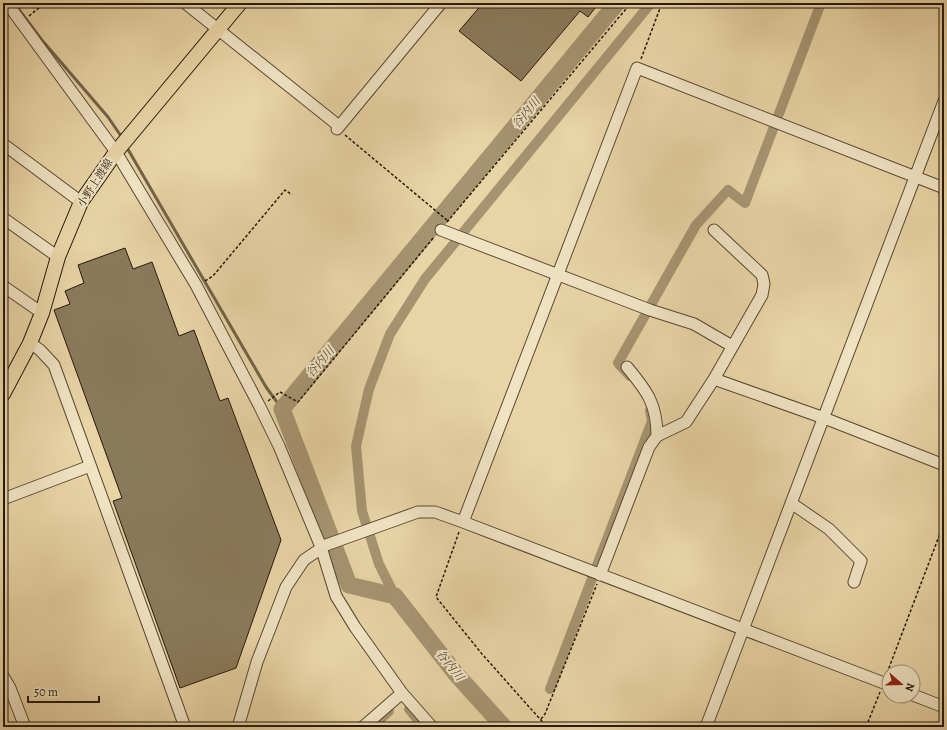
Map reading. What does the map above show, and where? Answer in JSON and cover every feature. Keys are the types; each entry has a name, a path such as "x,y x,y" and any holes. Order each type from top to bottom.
{"main road":[{"name":"小野上渡線","path":"3,394 30,344 42,313 58,257 82,202 116,152 131,134 154,112 217,30 240,3"}],"street":[{"path":"7,3 116,152 196,286 260,407 324,546 336,596 355,627 402,693 432,727"},
{"path":"185,3 338,128 441,3"},
{"path":"463,522 637,68 944,188"},
{"path":"706,727 944,102"},
{"path":"3,144 82,202"},
{"path":"3,218 58,257"},
{"path":"441,230 650,310 694,324 732,346"},
{"path":"600,575 649,446 657,436 686,422 714,379 762,295 764,284 762,275 714,230"},
{"path":"3,286 42,313"},
{"path":"30,344 40,350 54,365 185,727"},
{"path":"627,367 642,385 652,402 656,414 657,436"},
{"path":"714,379 824,418 944,465"},
{"path":"3,499 90,466"},
{"path":"792,503 829,528 862,561 854,582"},
{"path":"238,727 257,662 286,587 304,560 324,546 418,512 435,512 463,522 881,682"},
{"path":"3,676 10,688 25,727"},
{"path":"363,727 402,693"},
{"path":"921,698 944,707"}],"path":[{"path":"35,12 45,3"},
{"path":"264,403 280,392 284,393 294,402 298,402 441,230 447,220 631,3"},
{"path":"637,68 662,3"},
{"path":"338,128 447,220"},
{"path":"209,278 213,276 286,190 292,194"},
{"path":"463,522 436,597 482,654 547,727"},
{"path":"893,664 944,523"},
{"path":"540,719 545,714 600,575"},
{"path":"866,727 881,695"}],"building":[{"path":"483,3 599,3 588,17 580,11 521,81 459,31"},
{"path":"125,248 133,269 152,262 179,336 194,330 220,401 228,398 281,540 236,668 180,688 113,501 122,498 54,310 70,304 65,291 84,283 78,265"}],"waterway":[{"path":"14,3 41,39 108,117 123,139"},
{"name":"谷内川","path":"504,727 456,674 395,596 349,585 282,409 617,3"},
{"path":"395,596 379,564 362,511 356,446 369,389 390,334 425,279 651,3"},
{"path":"630,376 618,363 696,225 728,190 745,203 821,3"},
{"path":"126,146 266,387 282,409"},
{"path":"550,689 652,421 650,410"},
{"path":"409,709 424,727"},
{"path":"372,727 389,711"}]}
